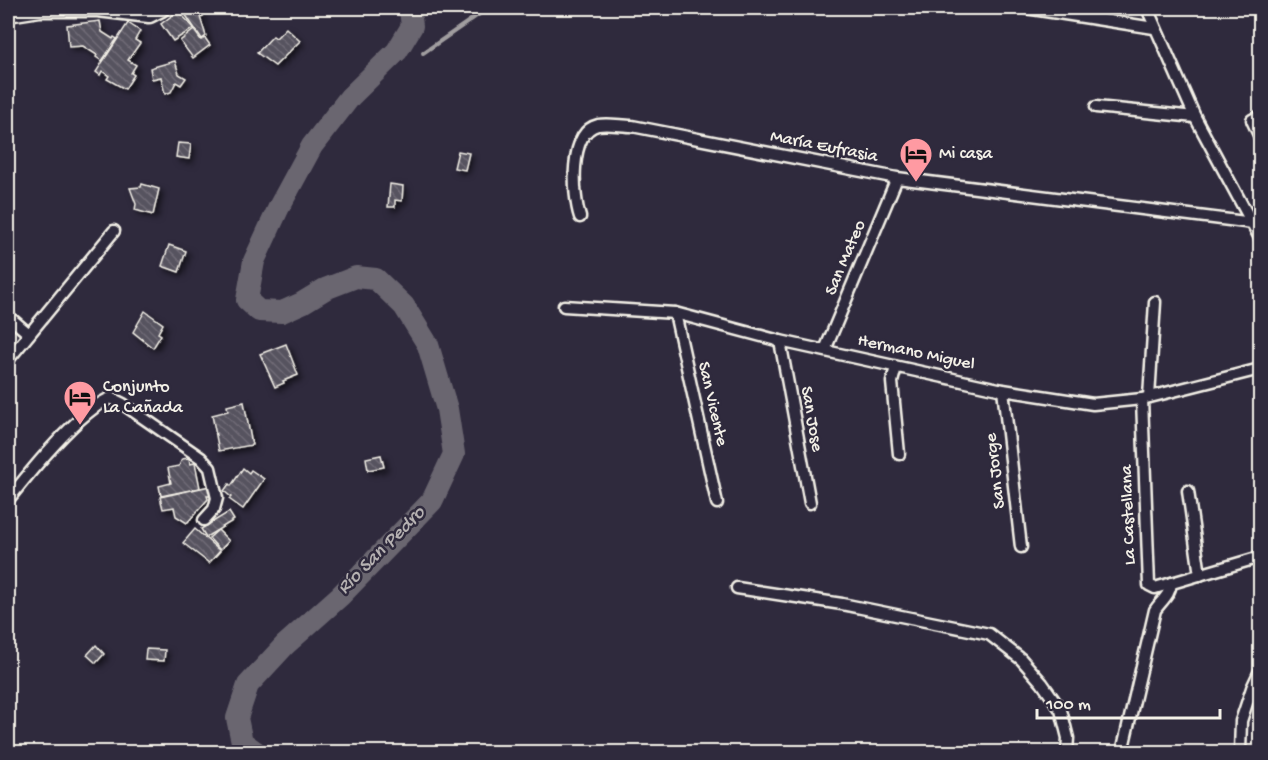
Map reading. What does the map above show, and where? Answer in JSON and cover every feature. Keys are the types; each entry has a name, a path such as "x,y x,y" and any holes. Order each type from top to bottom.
{"street":[{"path":"8,13 40,8 98,8 149,14 161,8"},
{"path":"1026,8 1154,28"},
{"path":"1147,8 1195,117 1260,238"},
{"path":"1096,107 1195,117"},
{"path":"1260,116 1252,120 1260,137"},
{"name":"María Eufrasia","path":"580,217 576,205 576,156 588,132 597,125 632,126 897,178 1253,223"},
{"name":"San Mateo","path":"825,350 897,178"},
{"path":"8,360 114,231"},
{"path":"1146,398 1155,302"},
{"name":"Hermano Miguel","path":"564,306 675,313 780,340 1003,390 1093,404 1146,398 1260,369"},
{"name":"San Vicente","path":"675,313 717,503"},
{"path":"8,316 29,334"},
{"name":"San Jose","path":"780,340 810,503"},
{"path":"896,366 892,382 899,454"},
{"name":"San Jorge","path":"1003,390 1021,547"},
{"path":"8,500 58,442 96,405 111,398 182,444 210,468 217,498 214,509 204,520"},
{"name":"La Castellana","path":"1146,398 1149,585 1155,588 1171,584"},
{"path":"1188,491 1200,575"},
{"path":"1122,753 1155,610 1167,597 1171,584 1260,557"},
{"path":"737,588 842,604 989,634 1021,659 1042,683 1060,710 1068,738 1067,753"},
{"path":"1240,753 1241,721 1260,671"}],"building":[{"path":"188,8 197,8 203,16 200,17 206,36 202,39 185,14 190,10"},
{"path":"178,11 194,28 173,41 161,24"},
{"path":"100,21 102,32 117,39 102,61 83,46 69,47 67,25"},
{"path":"128,23 140,31 135,40 140,43 128,60 136,65 131,73 134,75 125,89 107,79 109,76 102,71 100,75 96,72"},
{"path":"286,28 300,41 275,66 257,53 273,36 276,38"},
{"path":"194,30 201,40 205,38 210,45 193,58 180,41"},
{"path":"175,61 179,74 186,78 181,85 176,82 171,92 165,94 161,77 152,79 150,68"},
{"path":"178,143 191,144 189,159 176,157"},
{"path":"458,151 469,153 465,170 454,168"},
{"path":"142,184 159,189 153,215 135,210 136,204 130,188 141,187"},
{"path":"390,184 403,186 402,201 395,200 395,207 388,207"},
{"path":"169,245 186,251 179,272 162,266"},
{"path":"145,311 163,324 158,333 161,335 153,348 133,332"},
{"path":"286,344 298,375 275,387 260,354"},
{"path":"244,402 252,445 219,451 212,415 228,411 227,406"},
{"path":"381,455 384,467 368,470 366,458"},
{"path":"189,458 190,464 195,463 200,488 161,496 159,486 171,483 168,468 179,466 182,459"},
{"path":"243,468 249,473 251,470 264,479 243,509 229,499 231,497 224,491 229,484 231,486"},
{"path":"210,486 212,496 207,496 208,499 187,523 176,516 174,507 163,509 160,497"},
{"path":"229,512 234,520 206,537 201,529"},
{"path":"195,529 220,551 209,563 183,543"},
{"path":"218,530 229,541 220,550 209,538"},
{"path":"96,645 104,654 96,663 87,655"},
{"path":"146,649 165,650 164,661 145,660"}],"waterway":[{"name":"Río San Pedro","path":"256,752 242,742 237,718 248,685 285,645 340,596 432,501 454,454 447,409 428,345 404,306 376,279 356,277 325,289 282,312 259,311 247,300 254,261 279,207 312,146 350,97 397,51 412,26 410,10 407,8"},
{"path":"423,53 488,8"}],"place":[{"name":"Mi casa","path":"916,183"},
{"name":"Conjunto La Cañada","path":"80,426"}]}
